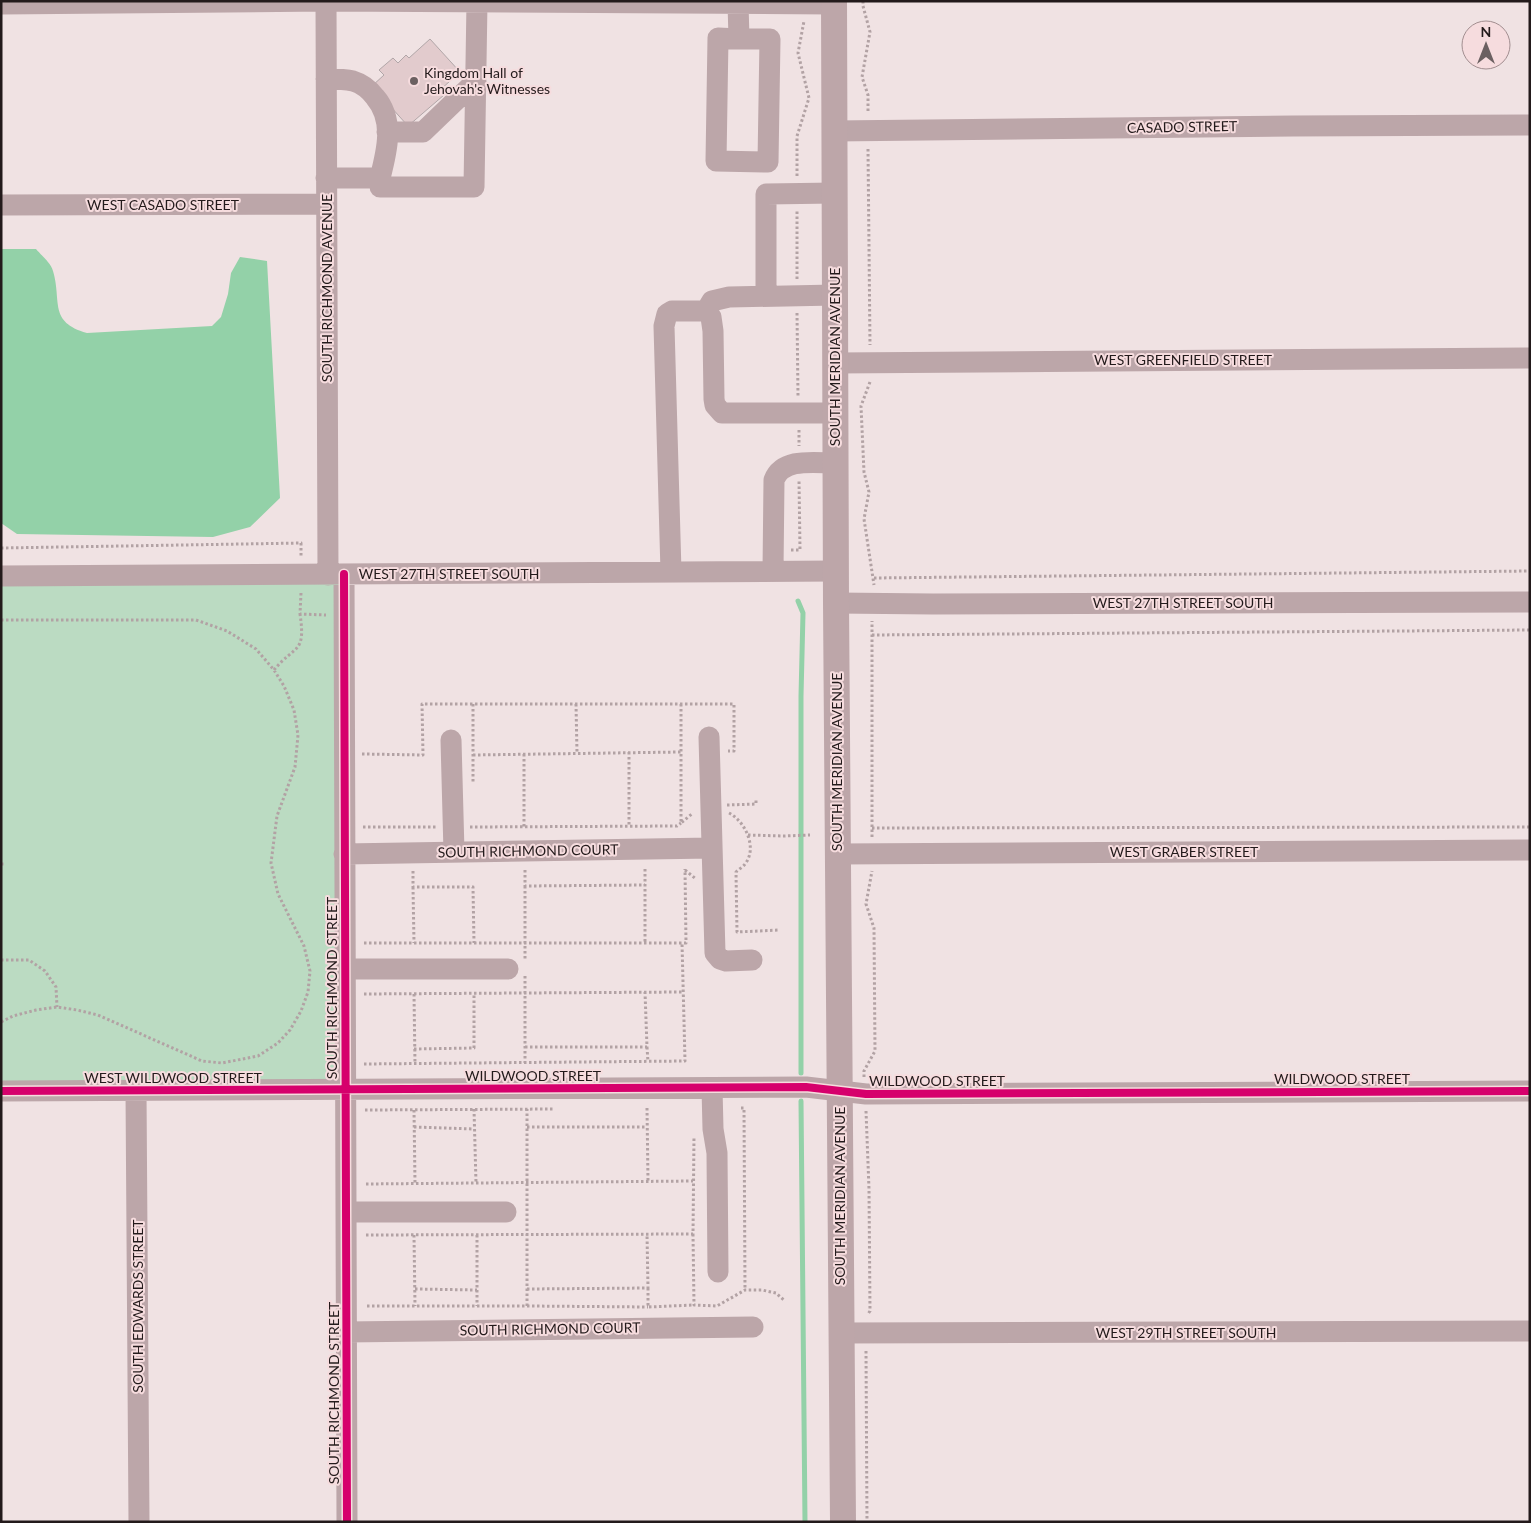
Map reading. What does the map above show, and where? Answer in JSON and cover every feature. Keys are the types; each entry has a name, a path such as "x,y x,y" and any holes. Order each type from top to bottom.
{"main road":[{"name":"SOUTH MERIDIAN AVENUE","path":"834,2 840,1090 853,1333 843,1522"}],"street":[{"path":"1,4 326,1 834,2"},
{"name":"SOUTH RICHMOND AVENUE","path":"326,1 326,204 336,574"},
{"path":"326,79 352,81 366,86 379,101 387,120 387,149 380,178 380,187 474,187 477,2"},
{"path":"738,3 738,39"},
{"path":"718,38 738,39 770,39 768,162 716,161 718,38"},
{"path":"387,132 422,132 476,81"},
{"name":"CASADO STREET","path":"834,131 1530,125"},
{"path":"326,178 380,178"},
{"path":"766,296 766,194 835,193"},
{"name":"WEST CASADO STREET","path":"1,206 326,204"},
{"path":"706,311 712,301 720,298 835,295"},
{"path":"671,572 665,320 667,314 672,311 706,311"},
{"path":"706,311 711,317 713,331 714,399 718,410 729,414 836,413"},
{"name":"WEST GREENFIELD STREET","path":"835,363 1530,358"},
{"path":"773,571 774,480 777,471 787,465 796,463 836,463"},
{"name":"WEST 27TH STREET SOUTH","path":"1,576 836,571"},
{"name":"SOUTH RICHMOND STREET","path":"336,574 344,854 347,1522"},
{"name":"WEST 27TH STREET SOUTH","path":"836,603 1530,602"},
{"path":"709,737 715,953 720,959 726,961 752,960"},
{"path":"451,740 463,827 454,852"},
{"name":"SOUTH RICHMOND COURT","path":"344,854 711,848"},
{"name":"WEST GRABER STREET","path":"838,854 1530,850"},
{"path":"345,969 508,969"},
{"name":"WILDWOOD STREET","path":"345,1090 806,1087 866,1094 1530,1091"},
{"path":"712,1088 713,1128 717,1153 718,1272"},
{"name":"WEST WILDWOOD STREET","path":"1,1091 345,1090"},
{"name":"SOUTH EDWARDS STREET","path":"136,1091 139,1522"},
{"path":"346,1212 506,1212"},
{"name":"SOUTH RICHMOND COURT","path":"346,1332 753,1327"},
{"name":"WEST 29TH STREET SOUTH","path":"853,1333 1530,1331"}],"path":[{"path":"863,1 870,32 862,77 868,95 870,382 861,406 864,472 869,492 864,519 874,578 872,635 873,854 872,877 866,904 874,928 875,1050 864,1071 869,1189 870,1311 853,1333 868,1522"},
{"path":"874,578 1530,571"},
{"path":"274,670 299,647 303,633 300,614"},
{"path":"1,620 196,620 227,632 256,649 274,670 294,710 298,735 295,767 277,816 271,863 278,894 304,946 310,970 308,992 301,1011 290,1030 278,1043 258,1056 222,1063 202,1061 98,1015 57,1007 21,1014 1,1022"},
{"path":"872,635 1530,630"},
{"path":"362,754 423,755 422,704 734,704 734,751 725,752"},
{"path":"472,704 473,791"},
{"path":"576,704 577,753"},
{"path":"629,752 629,826"},
{"path":"473,755 681,752"},
{"path":"524,754 524,826"},
{"path":"726,811 733,815 743,826 748,835 751,852 746,863 736,872 736,932 780,930"},
{"path":"463,827 473,818"},
{"path":"362,827 677,826 681,823"},
{"path":"872,828 1530,827"},
{"path":"748,835 810,835"},
{"path":"646,869 646,943"},
{"path":"363,943 686,943 684,869"},
{"path":"524,870 524,886 646,886"},
{"path":"413,871 414,943"},
{"path":"413,887 473,887 474,943"},
{"path":"364,1064 685,1062 682,943"},
{"path":"1,960 29,960 45,970 56,987 57,1007"},
{"path":"646,992 648,1062"},
{"path":"364,994 683,992"},
{"path":"414,994 415,1064"},
{"path":"414,1049 474,1048 474,994"},
{"path":"525,1047 648,1047"},
{"path":"647,1108 648,1181"},
{"path":"744,1108 745,1290"},
{"path":"527,1109 527,1306"},
{"path":"414,1110 415,1183"},
{"path":"474,1110 476,1183"},
{"path":"414,1127 474,1128"},
{"path":"527,1127 648,1127"},
{"path":"366,1236 693,1234 694,1135"},
{"path":"366,1184 693,1181"},
{"path":"647,1234 648,1307"},
{"path":"414,1235 415,1306"},
{"path":"477,1235 477,1306"},
{"path":"527,1288 648,1288"},
{"path":"415,1289 477,1290"},
{"path":"367,1306 648,1307 694,1305"}],"shaded area":[{"path":"1,249 36,249 52,268 61,316 66,323 87,333 212,326 221,317 228,294 231,273 240,257 267,261 280,498 250,527 213,537 17,534 1,523"},
{"path":"344,574 345,1090 1,1091 1,577"}],"building":[{"name":"Kingdom Hall of Jehovah's Witnesses","path":"430,39 460,72 440,90 444,95 408,126 372,86 384,75 379,70 393,58 398,63 406,55 409,58"}],"waterway":[{"path":"798,601 803,613 801,696 801,1073"},
{"path":"801,1101 805,1522"}],"cycle path":[{"path":"344,574 347,1522"},
{"path":"1,1091 806,1087 866,1094 1530,1091"}],"place":[{"name":"Kingdom Hall of Jehovah's Witnesses","path":"414,81"}]}
